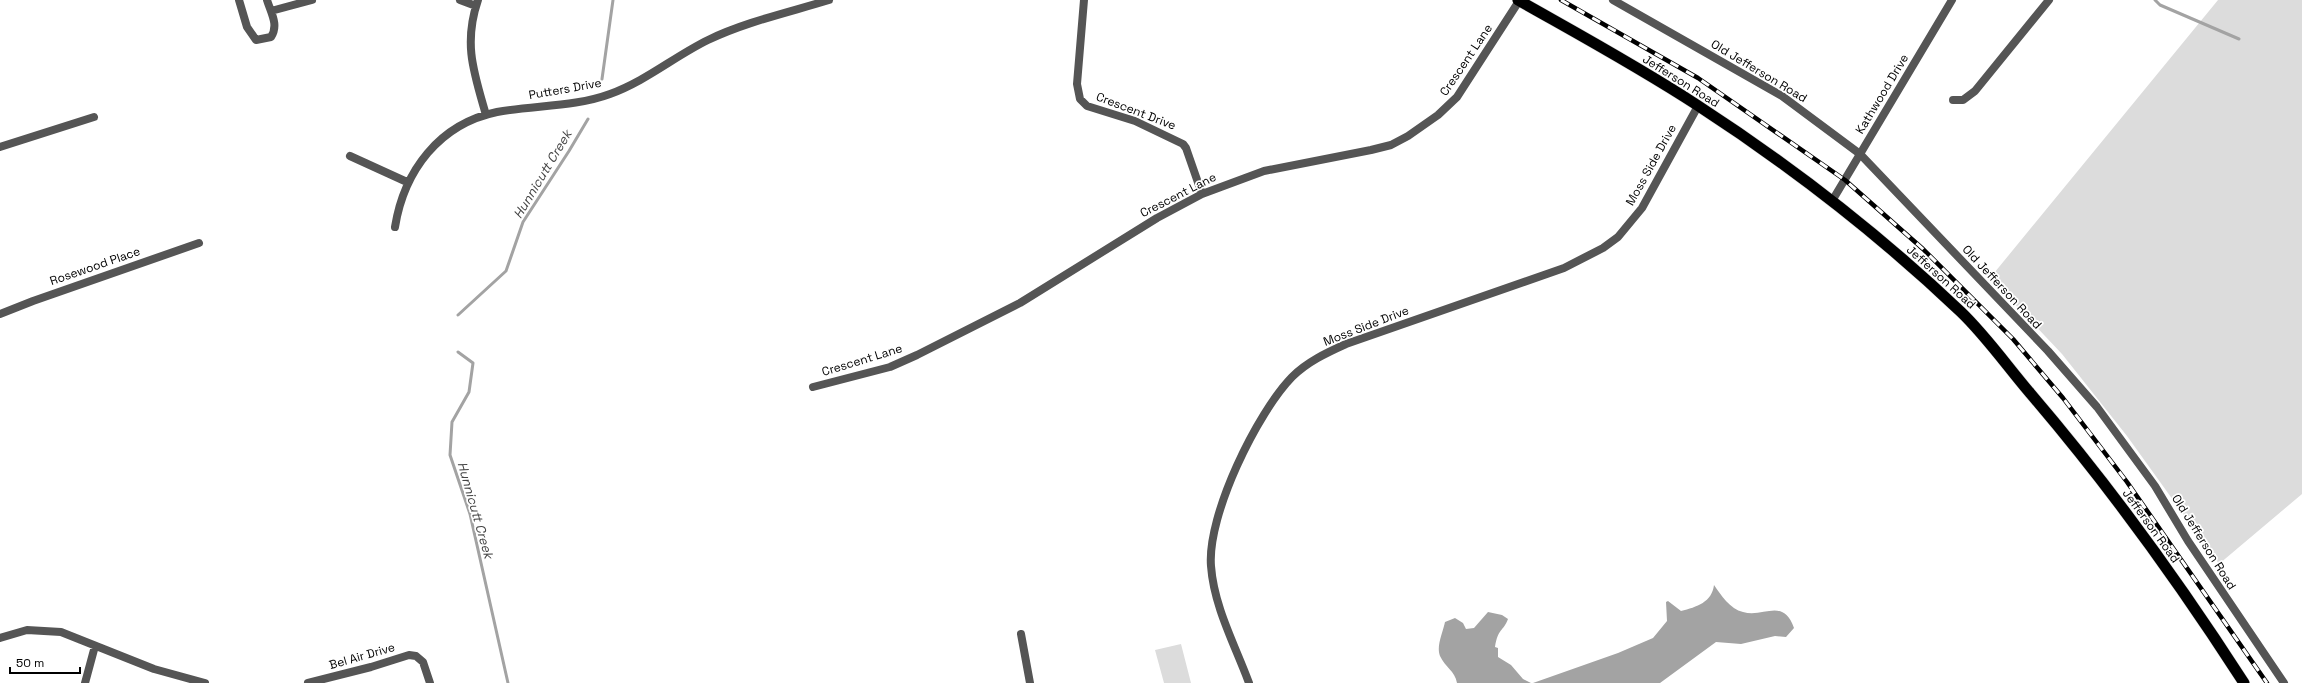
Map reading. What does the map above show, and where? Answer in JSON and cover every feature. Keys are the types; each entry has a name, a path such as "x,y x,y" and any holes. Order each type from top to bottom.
{"highway":[{"name":"Jefferson Road","path":"1519,0 1621,58 1698,106 1832,200 1889,248 1963,314 2079,450 2197,611 2244,683"}],"street":[{"path":"239,0 247,27 256,40 271,37 274,31 275,23 267,0"},
{"path":"271,11 312,0"},
{"path":"460,0 477,3 470,32 470,60 486,115"},
{"name":"Putters Drive","path":"395,226 408,182 422,159 438,143 469,122 486,115 609,94 626,87 720,34 829,0"},
{"name":"Crescent Drive","path":"1084,0 1076,84 1080,99 1087,106 1135,121 1182,144 1186,148 1202,194"},
{"name":"Crescent Lane","path":"813,388 890,367 917,355 1020,303 1157,218 1202,194 1264,171 1391,145 1417,130 1438,115 1457,97 1519,0"},
{"name":"Old Jefferson Road","path":"1613,0 1782,96 1860,154 2048,351 2107,419 2155,486 2188,541 2284,683"},
{"name":"Kathwood Drive","path":"1832,200 1952,0"},
{"path":"1954,100 1962,100 1975,91 2049,0"},
{"name":"Moss Side Drive","path":"1249,683 1218,604 1211,565 1213,530 1222,503 1257,425 1280,391 1307,365 1324,354 1346,344 1564,268 1603,248 1618,237 1642,208 1698,106"},
{"path":"0,147 94,117"},
{"path":"350,156 408,182"},
{"name":"Rosewood Place","path":"0,314 199,242"},
{"path":"0,638 27,630 61,632 154,669 205,683"},
{"path":"1021,634 1030,683"},
{"path":"85,683 95,646"},
{"name":"Bel Air Drive","path":"308,683 371,667 409,655 416,656 423,662 430,683"}],"shaded area":[{"path":"2218,0 2302,0 2302,494 2219,564 2127,436 2062,354 1990,278"},
{"path":"1714,585 1726,601 1734,608 1743,612 1751,613 1779,611 1784,613 1790,619 1794,628 1786,637 1775,636 1741,644 1716,642 1660,683 1533,683 1618,653 1653,638 1667,621 1666,602 1668,601 1681,611 1693,608 1707,600 1713,591"},
{"path":"1488,612 1502,615 1508,619 1496,641 1495,647 1498,648 1498,657 1511,665 1523,679 1531,683 1457,683 1454,675 1442,660 1439,648 1445,622 1455,618 1463,623 1466,629 1474,628"},
{"path":"1181,644 1191,683 1164,683 1155,650"}],"waterway":[{"name":"Hunnicutt Creek","path":"602,79 613,0"},
{"path":"2155,0 2160,5 2239,39"},
{"name":"Hunnicutt Creek","path":"458,315 506,271 523,222 588,119"},
{"name":"Hunnicutt Creek","path":"458,352 473,363 469,392 452,422 450,455 470,514 508,683"}],"railway":[{"path":"1561,0 1698,78 1845,180 1923,249 2013,339 2063,398 2127,482 2267,683"}]}
